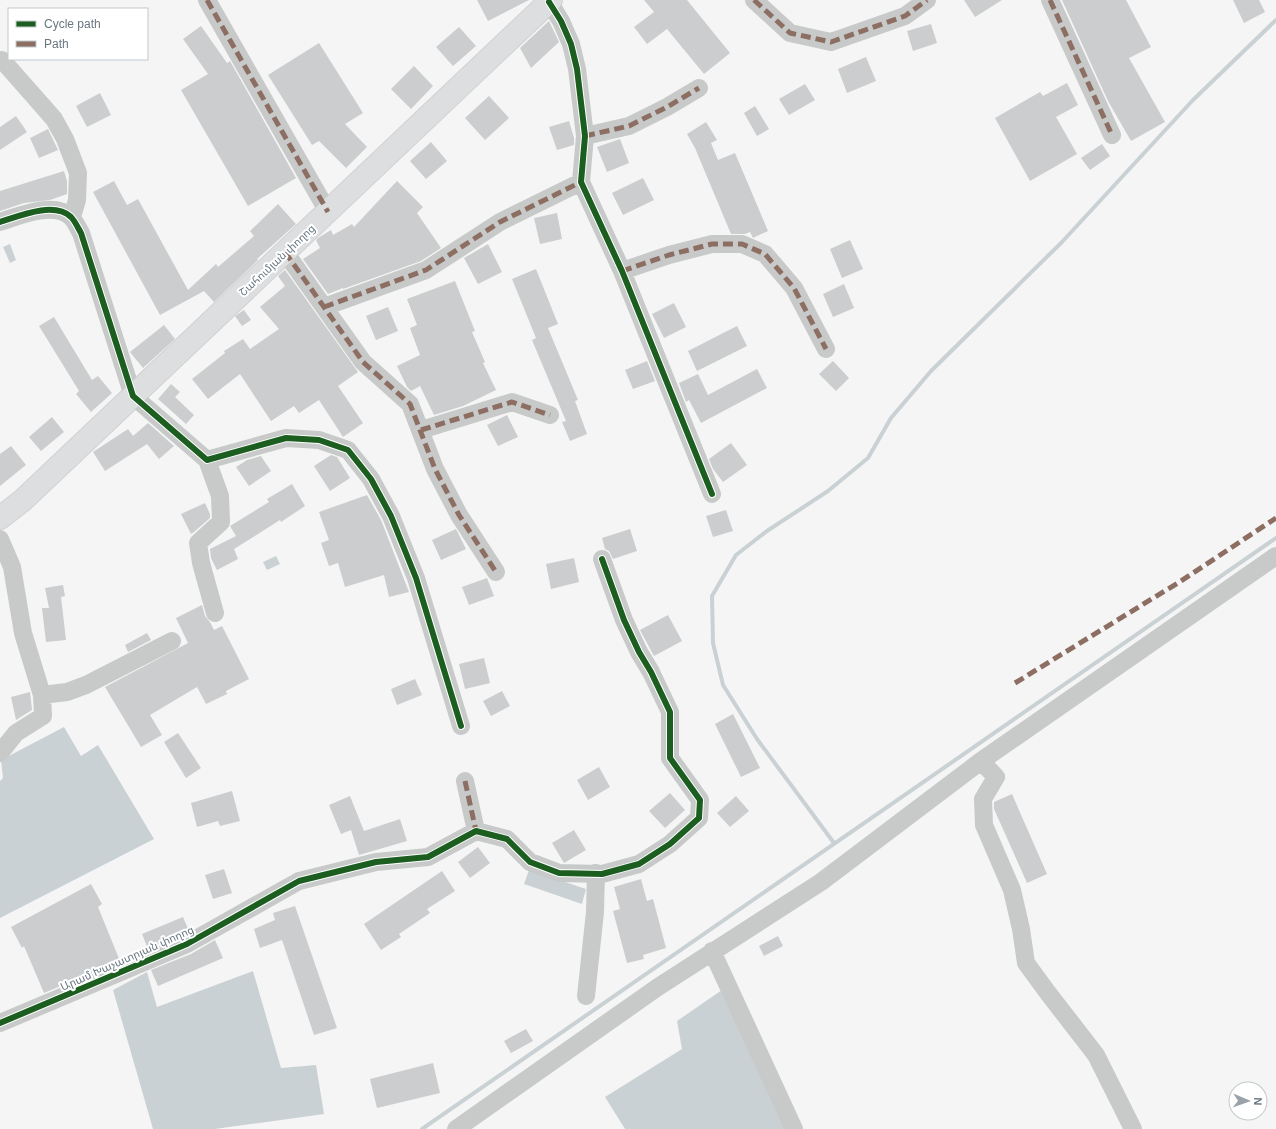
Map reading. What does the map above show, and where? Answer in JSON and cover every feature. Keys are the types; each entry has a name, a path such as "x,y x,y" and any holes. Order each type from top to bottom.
{"main road":[{"name":"Շահումյան փողոց","path":"0,518 23,500 550,1"}],"street":[{"path":"207,0 328,212"},
{"path":"754,0 790,33 831,42 905,16 927,0"},
{"path":"1050,0 1112,135"},
{"path":"550,1 571,44 577,69 585,136 581,182 622,271 712,494"},
{"path":"2,60 54,119 65,139 78,173 77,200 72,217"},
{"path":"585,136 629,126 667,107 699,88"},
{"path":"324,307 426,270 500,222 581,182"},
{"path":"0,222 41,210 60,209 72,217 81,233 133,396 207,460 220,496 221,522 198,543 201,563 215,613"},
{"path":"622,271 669,255 712,244 742,244 765,254 794,288 826,349"},
{"path":"285,252 363,362 410,404 435,469 459,515 496,572"},
{"path":"421,430 512,402 550,415"},
{"path":"207,460 286,438 318,440 348,450 371,480 391,516 416,578 461,726"},
{"path":"0,539 12,567 23,633 42,695 43,716 16,733 0,753"},
{"path":"456,1129 658,987 821,882 981,761 1276,556"},
{"path":"465,781 476,830 507,839 530,862 559,873 602,874 639,864 670,844 699,818 700,800 670,758 670,712 624,620 602,559"},
{"path":"42,695 67,692 86,685 172,641"},
{"path":"981,761 996,777 983,799 984,825 1012,890 1021,929 1026,963 1048,994 1096,1055 1133,1129"},
{"name":"Արամ Խաչատրյան փողոց","path":"0,1023 187,944 299,881 376,862 428,857 476,830"},
{"path":"586,996 595,912 596,874"},
{"path":"712,952 794,1129"}],"shaded area":[{"path":"10,244 16,260 10,263 3,247"},
{"path":"276,556 280,564 267,570 263,562"},
{"path":"64,727 81,756 98,745 154,839 0,918 0,781 3,778 1,760"},
{"path":"529,870 586,889 582,904 524,884"},
{"path":"253,971 281,1068 316,1065 324,1114 215,1129 153,1129 113,990 147,972 157,1007"},
{"path":"722,990 788,1129 625,1129 605,1097 682,1049 677,1021"}],"building":[{"path":"477,0 529,0 488,21"},
{"path":"644,0 687,0 730,53 704,74 667,29 647,44 634,27 654,12"},
{"path":"964,0 1002,0 975,17"},
{"path":"1062,0 1126,0 1151,47 1129,58 1165,122 1131,141 1108,101"},
{"path":"1233,0 1259,0 1265,12 1244,23"},
{"path":"549,21 559,42 531,68 520,48"},
{"path":"931,24 937,43 913,51 907,31"},
{"path":"201,26 227,63 230,61 296,178 248,206 181,90 208,74 183,39"},
{"path":"459,27 476,46 453,66 436,47"},
{"path":"319,43 363,113 345,124 367,147 346,168 319,141 312,145 268,75"},
{"path":"866,57 876,81 847,93 838,69"},
{"path":"414,66 433,86 411,109 391,89"},
{"path":"1067,83 1078,105 1056,117 1077,154 1030,181 995,118 1040,92 1043,96"},
{"path":"805,84 815,100 789,115 779,99"},
{"path":"100,93 111,115 87,127 76,106"},
{"path":"489,96 509,118 485,140 465,118"},
{"path":"755,106 769,129 757,136 744,113"},
{"path":"16,116 27,132 0,150 0,127"},
{"path":"569,121 574,138 574,145 557,150 549,127"},
{"path":"706,122 717,140 711,143 718,160 735,153 768,231 753,238 750,232 745,234 731,234 695,148 687,134"},
{"path":"48,129 58,150 39,158 30,138"},
{"path":"620,139 629,163 607,172 597,147"},
{"path":"431,142 447,161 426,179 410,161"},
{"path":"1102,144 1110,156 1090,170 1081,158"},
{"path":"64,171 67,181 67,194 50,200 24,203 0,211 0,191"},
{"path":"643,178 654,200 623,215 612,193"},
{"path":"114,181 127,205 138,199 188,290 216,264 218,267 254,236 250,231 278,204 296,224 257,259 258,260 214,302 204,291 160,315 93,192"},
{"path":"397,181 423,207 417,213 441,248 421,261 328,294 303,259 320,248 316,240 318,238 331,230 333,235 352,224 354,227"},
{"path":"557,213 562,239 540,244 534,218"},
{"path":"850,240 863,269 842,278 830,249"},
{"path":"488,244 502,272 478,284 464,258"},
{"path":"536,269 558,324 548,328 578,400 575,401 587,434 570,441 562,422 566,421 532,340 536,338 512,279"},
{"path":"285,270 358,372 338,386 363,423 343,437 319,400 299,413 294,406 271,421 240,374 208,399 192,379 225,353 224,351 243,339 250,349 279,329 260,307 285,286 278,276"},
{"path":"455,281 475,331 472,332 485,362 483,363 496,390 463,406 434,415 420,386 411,391 407,387 397,366 420,355 410,328 417,325 407,299"},
{"path":"844,284 854,308 833,317 823,294"},
{"path":"674,303 686,327 664,338 652,314"},
{"path":"388,307 398,331 376,340 366,316"},
{"path":"244,310 251,320 242,326 235,316"},
{"path":"54,317 92,380 98,376 112,393 91,412 76,394 79,391 39,326"},
{"path":"164,325 175,339 143,368 130,352"},
{"path":"737,326 747,346 697,371 688,351"},
{"path":"647,361 655,381 633,389 625,370"},
{"path":"833,361 849,378 836,391 819,374"},
{"path":"757,369 767,388 701,423 689,400 686,402 679,383 698,374 708,395"},
{"path":"171,384 180,392 175,397 194,415 186,424 158,399"},
{"path":"507,415 518,437 498,446 487,425"},
{"path":"52,417 64,432 41,451 29,437"},
{"path":"148,423 174,446 159,459 147,444 105,471 93,452 128,429 133,436"},
{"path":"731,443 747,465 723,482 713,469 709,459"},
{"path":"11,446 26,465 0,486 0,454"},
{"path":"331,455 337,457 350,478 330,491 314,466"},
{"path":"261,456 271,471 249,486 236,467 247,460"},
{"path":"292,484 305,506 281,522 280,520 234,549 238,559 217,570 211,558 210,549 236,536 230,526 269,502 267,499"},
{"path":"367,495 381,520 409,592 389,597 384,575 345,587 338,563 329,566 321,543 329,540 319,512"},
{"path":"205,503 210,514 210,518 191,534 181,514"},
{"path":"726,510 733,531 713,537 706,516"},
{"path":"456,529 466,549 441,560 432,540"},
{"path":"630,529 637,551 613,559 609,551 605,549 602,538"},
{"path":"574,558 579,582 551,589 546,564"},
{"path":"487,578 494,596 469,605 462,587"},
{"path":"63,585 65,596 61,597 66,640 46,642 42,608 49,608 45,588"},
{"path":"202,605 205,616 214,630 222,626 249,679 226,691 227,694 206,704 197,687 150,715 162,735 141,747 105,687 188,643 176,618"},
{"path":"668,615 682,641 654,656 640,630"},
{"path":"147,633 151,640 128,652 125,645"},
{"path":"484,658 490,683 465,689 459,664"},
{"path":"415,679 422,695 397,705 391,689"},
{"path":"502,691 510,706 491,716 483,701"},
{"path":"30,692 32,710 16,720 11,697"},
{"path":"733,714 760,768 741,777 715,724"},
{"path":"178,733 201,768 186,778 164,742"},
{"path":"599,767 610,787 588,800 577,780"},
{"path":"232,791 240,821 220,826 218,821 197,827 191,803"},
{"path":"670,793 685,810 665,828 649,811"},
{"path":"1012,794 1047,874 1027,883 994,809 994,802"},
{"path":"350,796 364,831 400,819 407,841 359,855 351,830 341,834 329,805"},
{"path":"736,796 749,811 730,827 717,813"},
{"path":"574,830 586,850 564,863 552,843"},
{"path":"478,847 490,863 470,878 458,862"},
{"path":"224,869 232,893 213,899 205,875"},
{"path":"442,871 455,891 427,909 430,913 399,934 401,937 381,950 364,924"},
{"path":"641,879 647,901 653,899 666,948 643,955 644,959 627,963 613,911 620,909 614,887"},
{"path":"91,884 102,904 98,907 120,961 44,993 24,946 22,948 11,927"},
{"path":"295,906 337,1028 314,1035 282,940 260,948 254,929 275,920 273,913"},
{"path":"183,917 189,931 148,949 142,934"},
{"path":"778,936 783,946 764,956 759,946"},
{"path":"215,940 223,958 158,986 151,970 191,954"},
{"path":"526,1029 533,1041 511,1053 504,1041"},
{"path":"433,1063 440,1093 377,1108 370,1079"}],"waterway":[{"path":"834,843 757,739 723,685 713,643 712,596 736,555 767,531 828,491 868,458 891,418 931,371 1062,242 1193,100 1276,20"},
{"path":"422,1129 1276,538"}],"marked path":[{"path":"207,0 328,212"},
{"path":"754,0 790,33 831,42 905,16 927,0"},
{"path":"1050,0 1112,135"},
{"path":"585,136 629,126 667,107 699,88"},
{"path":"324,307 426,270 500,222 581,182"},
{"path":"622,271 669,255 712,244 742,244 765,254 794,288 826,349"},
{"path":"285,252 363,362 410,404 435,469 459,515 496,572"},
{"path":"421,430 512,402 550,415"},
{"path":"1015,683 1181,581 1276,518"},
{"path":"465,781 476,831"}],"cycle path":[{"path":"549,2 561,21 571,44 577,69 585,136 581,182 622,271 712,494"},
{"path":"0,222 36,211 46,210 64,212 71,217 81,233 133,396 207,460 286,438 319,440 348,450 371,479 391,516 416,578 461,726"},
{"path":"0,1023 187,944 299,881 376,862 428,857 476,831 507,839 530,862 559,873 602,874 639,864 670,844 699,818 700,800 670,758 670,712 624,620 602,559"}]}
